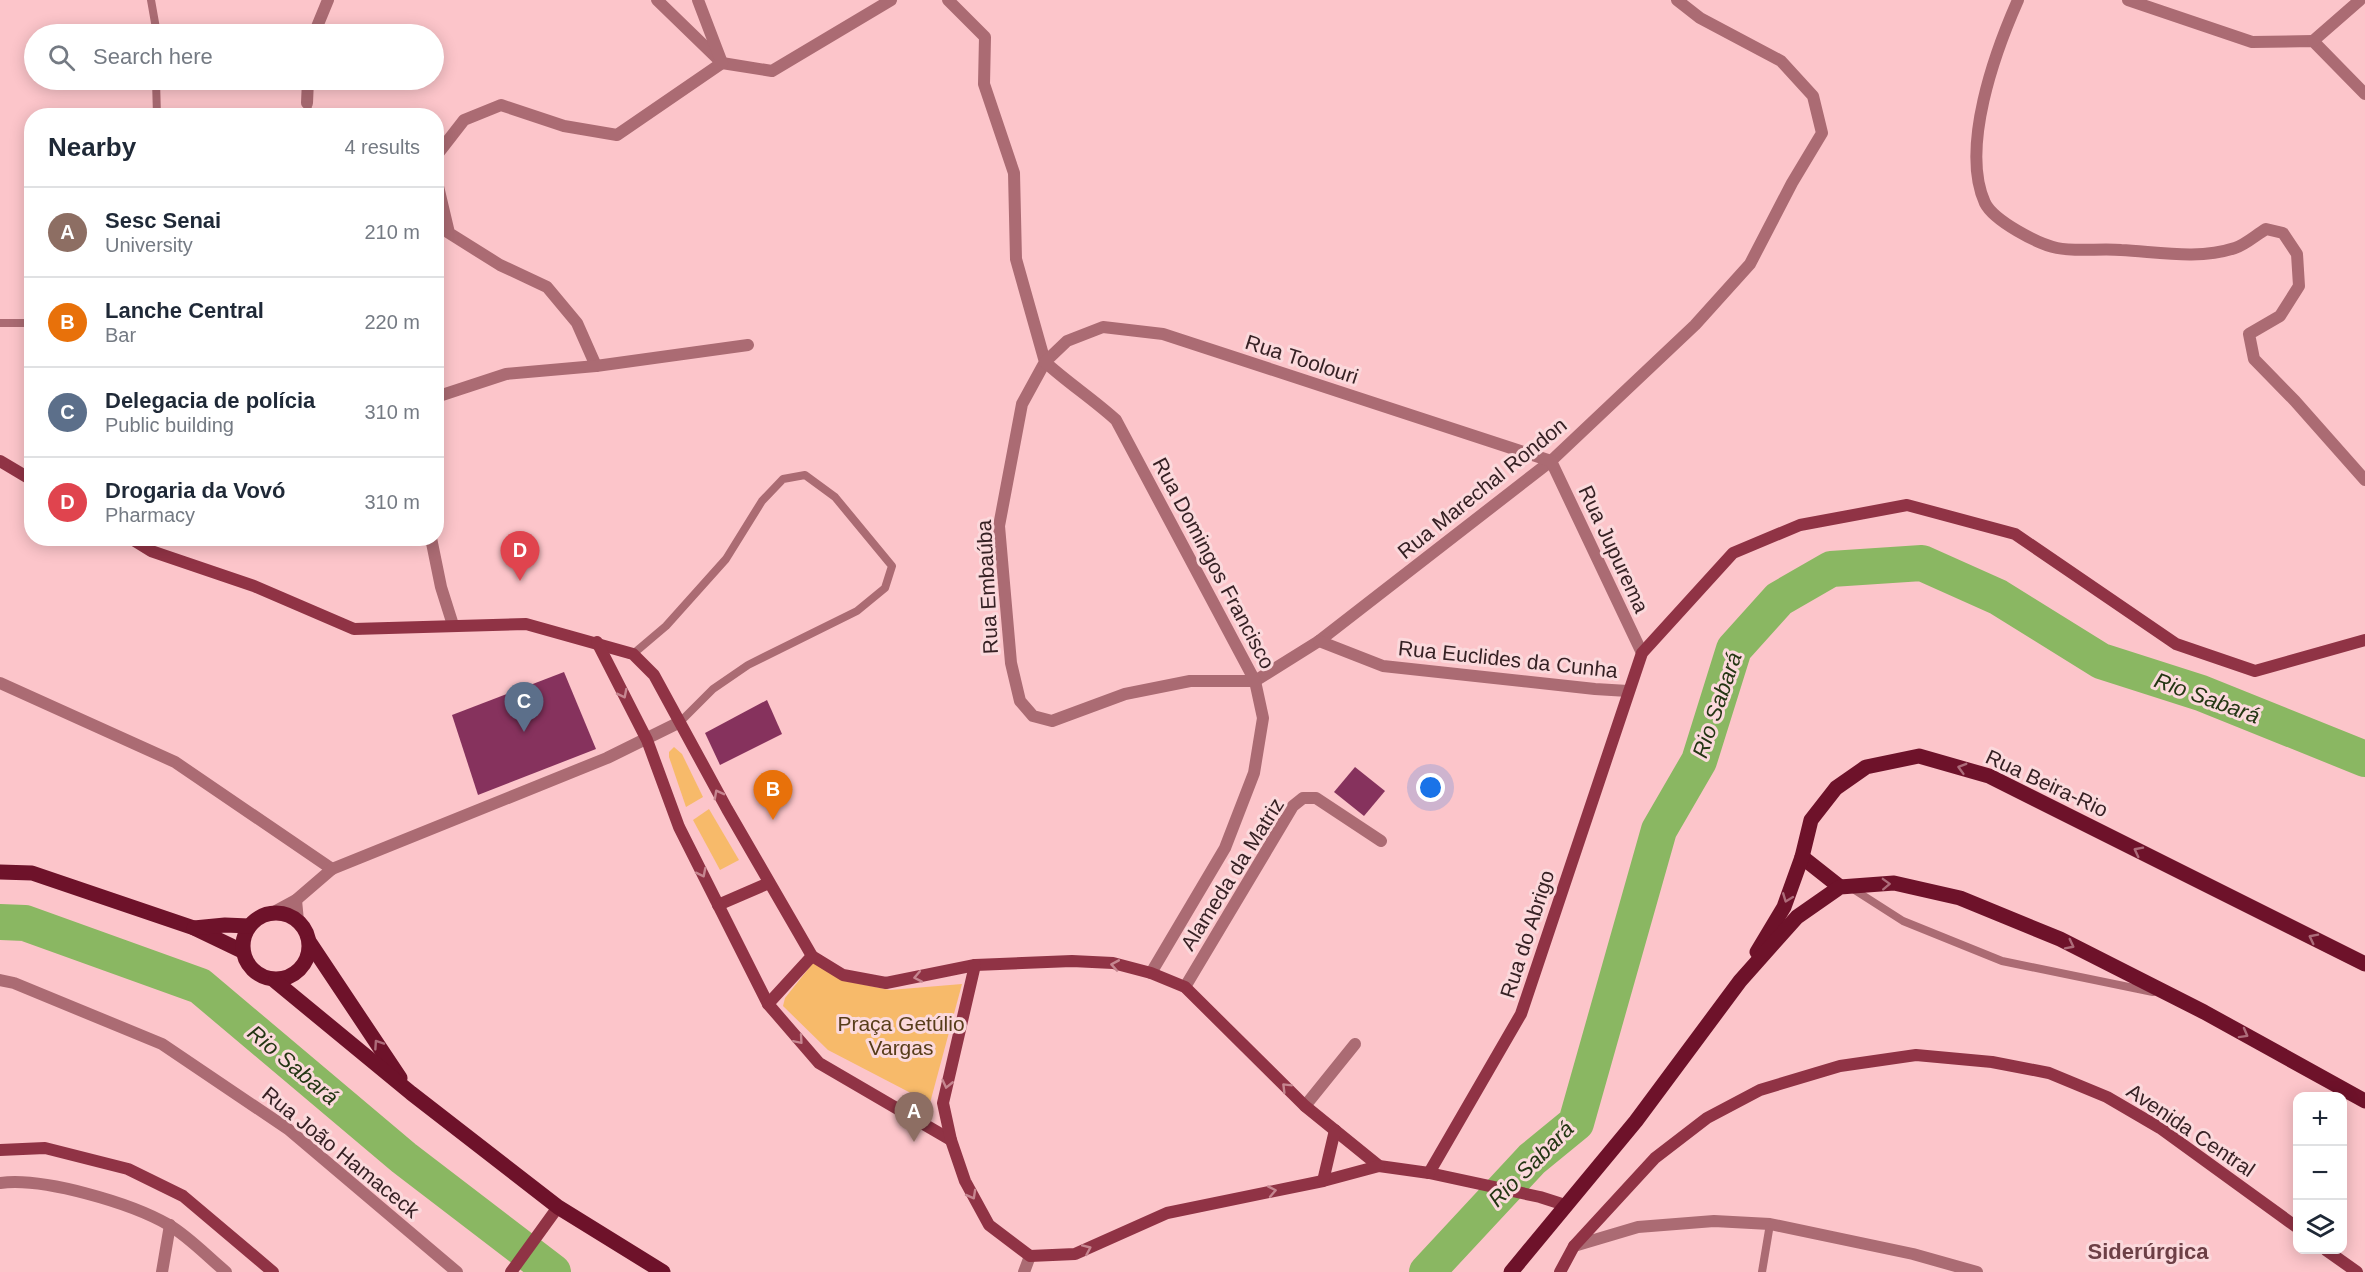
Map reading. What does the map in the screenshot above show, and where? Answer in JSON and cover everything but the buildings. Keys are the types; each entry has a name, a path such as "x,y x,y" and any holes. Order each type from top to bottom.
{"main road":[{"path":"0,461 24,475"},
{"name":"Rua Euclides da Cunha","path":"1628,691 1642,653 1733,553 1800,525 1907,505 2015,534 2176,644 2255,671 2364,643"},
{"path":"143,546 151,551 254,586 354,629 526,624 597,642 633,654 654,675 812,956 843,975 886,983 975,966 1072,961 1113,963 1151,973 1185,987 1305,1106 1379,1166"},
{"path":"597,642 647,740 679,827 768,1004 819,1063 951,1140"},
{"name":"Rua do Abrigo","path":"1429,1173 1521,1014 1628,691"},
{"name":"Rua Beira-Rio","path":"1740,981 1784,907 1802,857 1811,820 1836,788 1866,767 1919,756 1989,776 2365,964"},
{"path":"1802,857 1845,887"},
{"path":"0,872 32,873 194,928 242,951"},
{"path":"718,905 769,883"},
{"path":"1511,1272 1636,1121 1740,981 1797,917 1845,887 1894,883 1960,898 2060,939 2172,996 2365,1101"},
{"path":"275,981 297,974 309,954 306,931 298,921 281,913 259,917 249,926 243,938 242,951 246,963 255,972 275,981 411,1093 558,1207 663,1272"},
{"path":"194,928 225,925 249,926"},
{"path":"309,943 411,1093"},
{"path":"768,1004 812,956"},
{"path":"975,966 943,1103 951,1140 965,1181 989,1225 1030,1256 1075,1254 1167,1213 1323,1181 1379,1166 1429,1173 1539,1197 1565,1205"},
{"name":"Avenida Central","path":"1560,1272 1574,1246 1655,1158 1707,1118 1760,1090 1840,1066 1917,1055 1992,1062 2049,1073 2107,1097 2160,1128 2293,1224"},
{"path":"1323,1181 1335,1130"},
{"path":"0,1150 45,1148 129,1169 183,1196 273,1272"},
{"path":"511,1272 558,1207"},
{"path":"2332,1254 2357,1272"}],"street":[{"path":"318,24 328,0"},
{"path":"657,0 722,63 772,71 891,0"},
{"path":"948,0 985,37 984,84 1014,173 1016,259 1045,362"},
{"name":"Rua Marechal Rondon","path":"1256,681 1319,641 1551,461 1695,325 1750,264 1792,183 1822,133 1813,96 1781,61 1700,18 1677,0"},
{"path":"2018,0 2005,31 1978,120 1977,170 1986,204 2009,228 2058,248 2119,249 2202,256 2237,248 2266,229 2283,233 2297,254 2299,286 2280,316 2250,334 2254,359 2295,401 2365,480"},
{"path":"2128,0 2252,42 2313,41 2360,0"},
{"path":"699,1 722,63"},
{"path":"2313,41 2365,94"},
{"path":"444,146 464,120 501,105 564,126 617,135 722,63"},
{"path":"308,90 308,108"},
{"path":"444,212 449,233 500,265 547,287 577,323 596,366"},
{"name":"Rua Toolouri","path":"1045,362 1067,341 1103,327 1163,334 1551,461"},
{"path":"444,394 506,374 596,366 748,345"},
{"name":"Rua Embaúba","path":"1045,362 1022,404 999,526 1011,663 1020,701 1033,716 1052,721 1125,694 1190,681 1256,681"},
{"name":"Rua Domingos Francisco","path":"1045,362 1065,381 1093,399 1116,420 1256,681 1263,718 1254,773 1225,848 1151,973"},
{"name":"Rua Jupurema","path":"1551,461 1642,653"},
{"path":"433,546 441,587 453,625"},
{"name":"Rua Euclides da Cunha","path":"1319,641 1383,666 1628,691"},
{"path":"0,683 175,762 333,869"},
{"path":"272,913 296,900 333,869 647,740 680,722"},
{"name":"Alameda da Matriz","path":"1185,987 1293,806 1303,798 1316,798 1381,841"},
{"path":"296,900 298,921"},
{"name":"Rua João Hamaceck","path":"0,980 15,983 162,1044 288,1129 457,1272"},
{"path":"1305,1106 1355,1044"},
{"path":"0,1183 16,1181 102,1196 170,1225 226,1272"},
{"path":"1574,1246 1638,1227 1714,1221 1770,1224 1913,1254 1977,1272"},
{"path":"162,1272 170,1225"},
{"path":"1024,1272 1030,1256"}],"lane":[{"path":"151,0 155,24"},
{"path":"156,90 157,108"},
{"path":"0,323 24,323"},
{"path":"633,654 666,626 726,559 762,501 783,479 805,475 835,497 892,566 885,588 857,611 748,665 713,689 680,722"},
{"path":"1845,887 1903,921 2002,961 2172,996"},
{"path":"1762,1272 1770,1224"}],"green space":[{"path":"674,747 682,754 703,797 686,807 669,757 669,752"},
{"path":"709,809 739,860 720,870 693,820"},
{"name":"Praça Getúlio Vargas","path":"813,963 845,981 890,990 962,984 930,1103 828,1050 783,1006 785,998"}],"waterway":[{"name":"Rio Sabará","path":"1427,1272 1532,1159 1576,1123 1659,830 1699,761 1734,649 1779,599 1831,569 1922,563 1998,597 2101,661 2201,693 2365,759"},
{"name":"Rio Sabará","path":"0,922 25,923 200,986 404,1158 553,1272"}],"place":[{"name":"Drogaria da Vovó","path":"520,581"},
{"name":"Delegacia de polícia","path":"524,732"},
{"name":"Lanche Central","path":"773,820"},
{"name":"Sesc Senai","path":"914,1142"}],"district":[{"name":"Siderúrgica","path":"2148,1251"}]}
